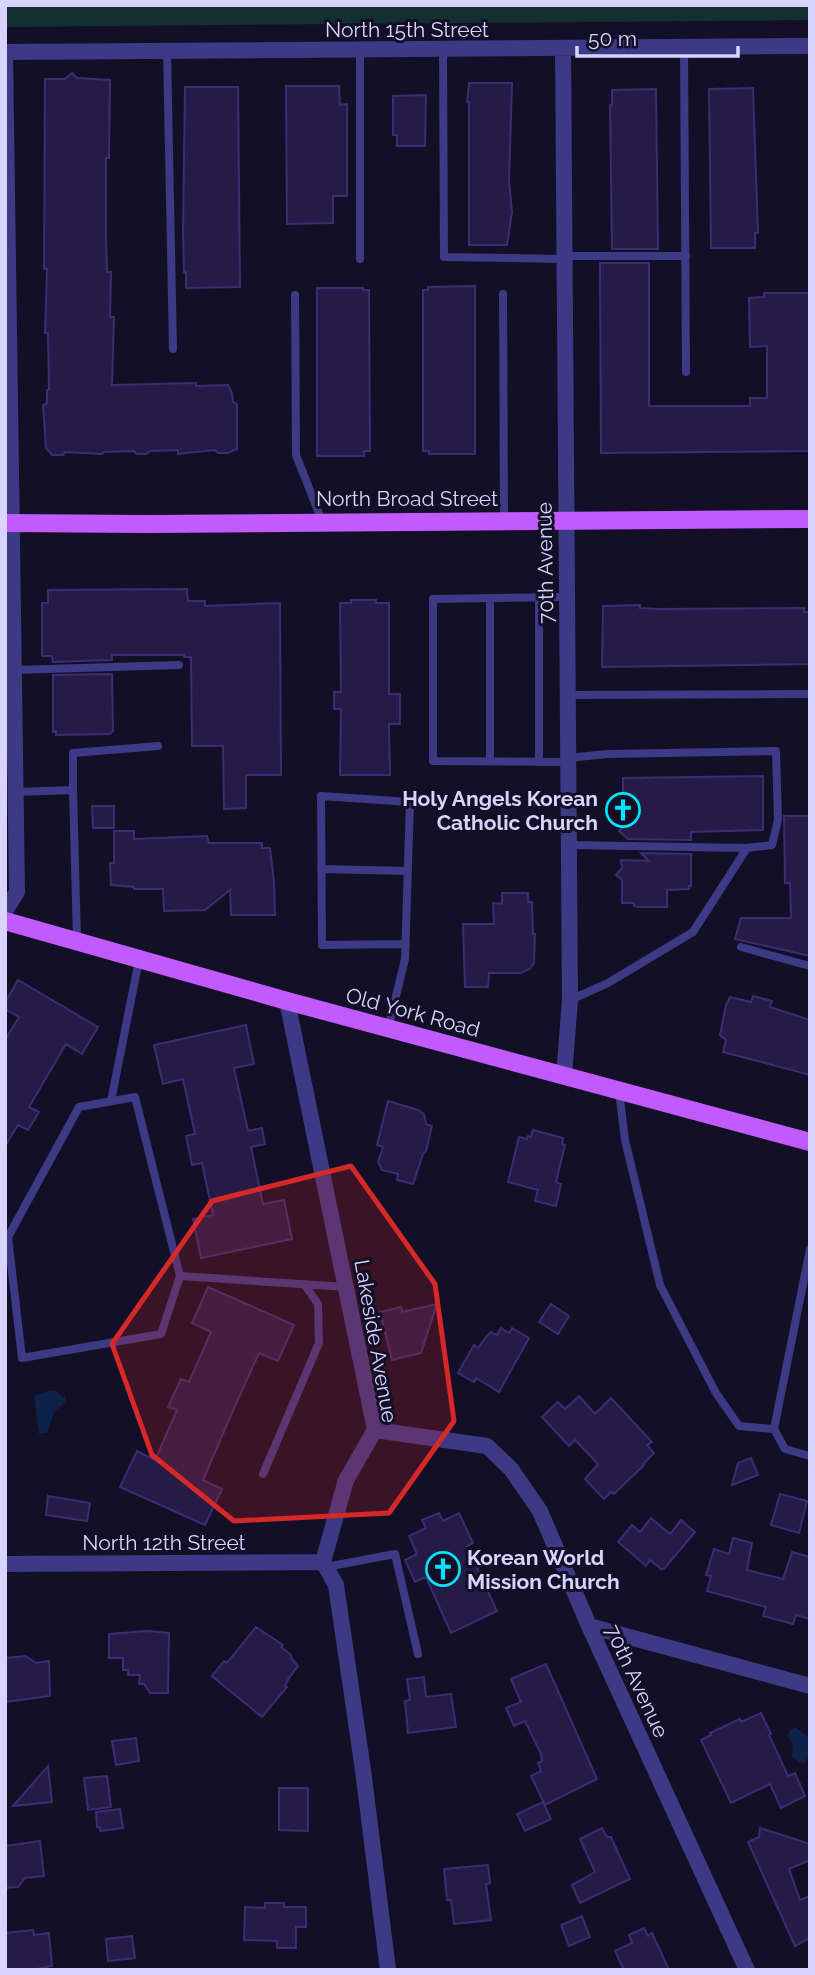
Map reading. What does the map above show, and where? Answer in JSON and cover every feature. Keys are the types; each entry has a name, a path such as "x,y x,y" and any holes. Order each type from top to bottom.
{"main road":[{"name":"North Broad Street","path":"9,522 148,524 810,519"},
{"name":"Old York Road","path":"5,921 287,1001 810,1142"}],"street":[{"name":"North 15th Street","path":"5,52 810,46"},
{"name":"70th Avenue","path":"563,48 565,520 570,845 570,1000 564,1076"},
{"path":"5,52 11,672 17,892 5,911"},
{"name":"Lakeside Avenue","path":"287,1001 375,1430 346,1480 325,1565"},
{"name":"70th Avenue","path":"375,1430 487,1446 511,1469 540,1511 589,1626 747,1970"},
{"name":"North 12th Street","path":"5,1564 325,1565"},
{"path":"325,1565 336,1586 388,1970"},
{"path":"589,1626 810,1686"}],"lane":[{"path":"684,48 686,372"},
{"path":"443,49 444,257 686,256"},
{"path":"360,50 360,259"},
{"path":"167,51 173,349"},
{"path":"503,294 504,521"},
{"path":"295,295 296,455 322,521"},
{"path":"538,597 539,762"},
{"path":"566,597 433,598 433,761 539,762 607,754 776,751 778,820 772,845 747,848 570,845"},
{"path":"490,598 490,761"},
{"path":"11,672 179,665"},
{"path":"568,695 810,694"},
{"path":"77,942 73,753 158,746"},
{"path":"16,792 73,790"},
{"path":"388,1028 405,960 410,802 321,796 322,945 405,944"},
{"path":"570,1000 608,983 693,932 747,848"},
{"path":"321,869 408,871"},
{"path":"741,947 810,966"},
{"path":"111,1101 139,959"},
{"path":"619,1091 625,1140 660,1284 716,1393 739,1426 774,1429"},
{"path":"135,1097 180,1276 161,1334 22,1358 6,1236 79,1107 111,1101 135,1097"},
{"path":"810,1250 774,1429 785,1449 810,1455"},
{"path":"180,1276 346,1287"},
{"path":"263,1475 319,1343 318,1304 304,1284"},
{"path":"325,1565 396,1554 418,1654"}],"highlighted area":[{"path":"351,1166 435,1284 454,1421 389,1513 234,1521 152,1455 112,1344 212,1201"}],"green space":[{"path":"5,5 810,5 810,20 5,27"}],"water":[{"path":"51,1390 62,1397 65,1396 66,1402 54,1412 47,1433 39,1434 34,1396"},
{"path":"795,1727 810,1738 810,1755 804,1763 792,1756 793,1745 788,1737"}],"building":[{"path":"72,73 77,78 110,80 106,235 107,272 111,272 110,317 114,317 112,385 228,385 233,402 237,404 237,449 228,453 218,453 215,450 178,454 178,450 150,451 146,454 137,454 134,451 102,454 65,452 63,455 52,455 46,448 43,405 47,403 49,390 48,333 45,333 47,269 44,269 45,79 65,79"},
{"path":"469,83 512,83 509,181 512,212 507,245 469,245"},
{"path":"286,86 339,86 340,105 347,104 347,196 333,196 333,223 287,224"},
{"path":"185,87 238,87 240,287 186,288 183,231"},
{"path":"753,88 758,233 755,233 755,248 711,248 709,89"},
{"path":"656,89 658,249 612,249 612,90"},
{"path":"426,95 425,146 397,146 397,135 393,135 393,96"},
{"path":"600,263 649,263 649,406 750,406 750,398 767,398 767,346 750,347 749,298 764,297 764,293 810,293 810,451 601,453"},
{"path":"475,286 475,454 429,454 429,451 423,451 423,290 428,290 428,287"},
{"path":"317,288 369,290 370,451 364,451 364,456 317,456"},
{"path":"187,589 188,601 205,601 205,606 280,603 281,775 246,775 246,808 224,809 223,746 192,746 191,657 112,655 112,660 53,662 52,656 42,656 42,603 48,603 48,590"},
{"path":"351,600 389,603 389,694 400,694 400,724 389,724 390,775 340,775 341,709 334,709 334,692 341,692 340,603 351,603"},
{"path":"640,605 640,608 659,609 804,608 804,612 810,612 810,664 602,667 603,606"},
{"path":"112,674 113,731 110,734 56,735 56,731 53,732 53,675"},
{"path":"763,776 763,830 691,832 691,840 628,839 619,831 623,827 623,778"},
{"path":"92,806 114,806 114,828 93,828"},
{"path":"784,816 810,816 810,956 735,939 741,918 791,918 790,883 785,883"},
{"path":"114,831 134,831 134,839 207,836 209,843 262,843 262,848 270,848 275,915 231,915 230,890 205,910 164,911 163,889 134,889 111,885 110,863 114,863"},
{"path":"641,853 691,854 689,889 667,890 667,907 638,907 634,906 634,903 622,903 622,880 616,875 622,868 621,860 649,861"},
{"path":"502,893 528,893 528,902 532,902 535,934 534,963 530,969 520,973 489,973 488,987 465,987 463,924 494,924 493,903 502,904"},
{"path":"18,980 98,1027 82,1054 66,1044 29,1107 39,1112 28,1130 18,1125 5,1146 5,1040 19,1017 5,1009 5,1003"},
{"path":"753,996 772,1001 770,1007 810,1020 810,1075 723,1052 726,1040 720,1035 730,997 751,1002"},
{"path":"246,1025 254,1064 234,1068 248,1131 262,1128 265,1144 251,1147 263,1204 284,1200 292,1239 201,1258 193,1219 213,1215 202,1163 192,1165 186,1136 195,1134 183,1079 163,1084 154,1045"},
{"path":"388,1101 418,1110 424,1114 426,1124 432,1126 413,1184 397,1180 398,1174 382,1170 378,1162 383,1147 377,1145"},
{"path":"533,1130 563,1138 562,1144 565,1145 556,1182 561,1184 556,1206 535,1201 538,1190 508,1182 519,1137 531,1137"},
{"path":"208,1287 294,1325 278,1361 259,1353 232,1413 203,1480 222,1489 205,1525 120,1487 137,1451 155,1460 177,1410 168,1407 181,1379 189,1382 211,1332 192,1323"},
{"path":"437,1304 421,1353 392,1360 380,1312 401,1307 402,1312"},
{"path":"551,1304 569,1316 558,1334 539,1322"},
{"path":"501,1328 509,1333 512,1328 529,1338 499,1392 476,1378 474,1382 458,1373 474,1345 478,1348 491,1332 497,1335"},
{"path":"579,1396 595,1414 611,1398 652,1442 647,1445 654,1453 644,1465 614,1494 611,1492 604,1499 585,1479 598,1464 575,1440 569,1446 542,1417 558,1402 565,1409"},
{"path":"751,1458 758,1475 732,1485 738,1463"},
{"path":"780,1494 807,1501 799,1533 771,1525"},
{"path":"48,1496 90,1503 87,1521 46,1515"},
{"name":"Korean World Mission Church","path":"439,1513 443,1521 459,1513 473,1543 467,1546 497,1611 451,1633 426,1577 415,1582 405,1560 417,1554 409,1536 426,1528 422,1520"},
{"path":"651,1518 670,1534 681,1520 695,1532 664,1569 650,1560 646,1566 618,1542 632,1525 640,1532"},
{"path":"733,1538 752,1543 747,1570 783,1579 792,1552 810,1557 810,1619 796,1615 793,1624 763,1616 766,1607 707,1591 711,1576 706,1575 714,1549 729,1554"},
{"path":"256,1627 283,1645 281,1647 291,1655 298,1666 285,1685 287,1687 262,1717 212,1676 224,1661 227,1663"},
{"path":"148,1631 169,1633 168,1693 150,1693 144,1684 139,1684 140,1675 128,1675 128,1670 123,1670 123,1658 109,1658 109,1634"},
{"path":"26,1656 36,1663 49,1661 50,1696 5,1702 5,1658"},
{"path":"546,1664 597,1779 545,1805 531,1776 541,1771 538,1763 542,1761 541,1754 525,1721 514,1726 506,1708 521,1702 511,1679"},
{"path":"424,1677 426,1697 451,1694 456,1727 408,1733 405,1701 410,1700 407,1679"},
{"path":"761,1713 788,1776 795,1773 805,1796 781,1808 770,1784 731,1803 701,1740 740,1719 741,1722"},
{"path":"136,1738 139,1761 116,1765 112,1741"},
{"path":"48,1766 52,1802 13,1806"},
{"path":"107,1776 111,1807 88,1810 84,1778"},
{"path":"279,1788 308,1788 308,1831 279,1830"},
{"path":"543,1802 551,1819 525,1831 517,1814"},
{"path":"120,1809 123,1828 100,1831 100,1827 97,1827 96,1812"},
{"path":"602,1828 607,1837 611,1837 630,1879 580,1903 572,1885 595,1872 580,1839"},
{"path":"760,1828 810,1844 810,1860 789,1869 800,1900 810,1896 810,1938 795,1946 748,1842 759,1837"},
{"path":"40,1841 44,1876 25,1878 18,1887 5,1888 5,1846"},
{"path":"488,1865 490,1883 486,1884 491,1920 454,1924 451,1900 447,1900 444,1869"},
{"path":"265,1903 284,1903 284,1907 306,1907 306,1927 296,1927 296,1948 277,1948 277,1941 244,1940 245,1907 265,1908"},
{"path":"582,1916 590,1937 569,1946 561,1925"},
{"path":"644,1928 648,1936 652,1933 669,1970 624,1970 615,1951 632,1943 629,1935"},
{"path":"33,1930 34,1935 49,1933 52,1966 31,1970 5,1970 5,1933"},
{"path":"132,1936 135,1958 108,1961 106,1939"}],"place":[{"name":"Holy Angels Korean Catholic Church","path":"623,810"},
{"name":"Korean World Mission Church","path":"443,1569"}]}
